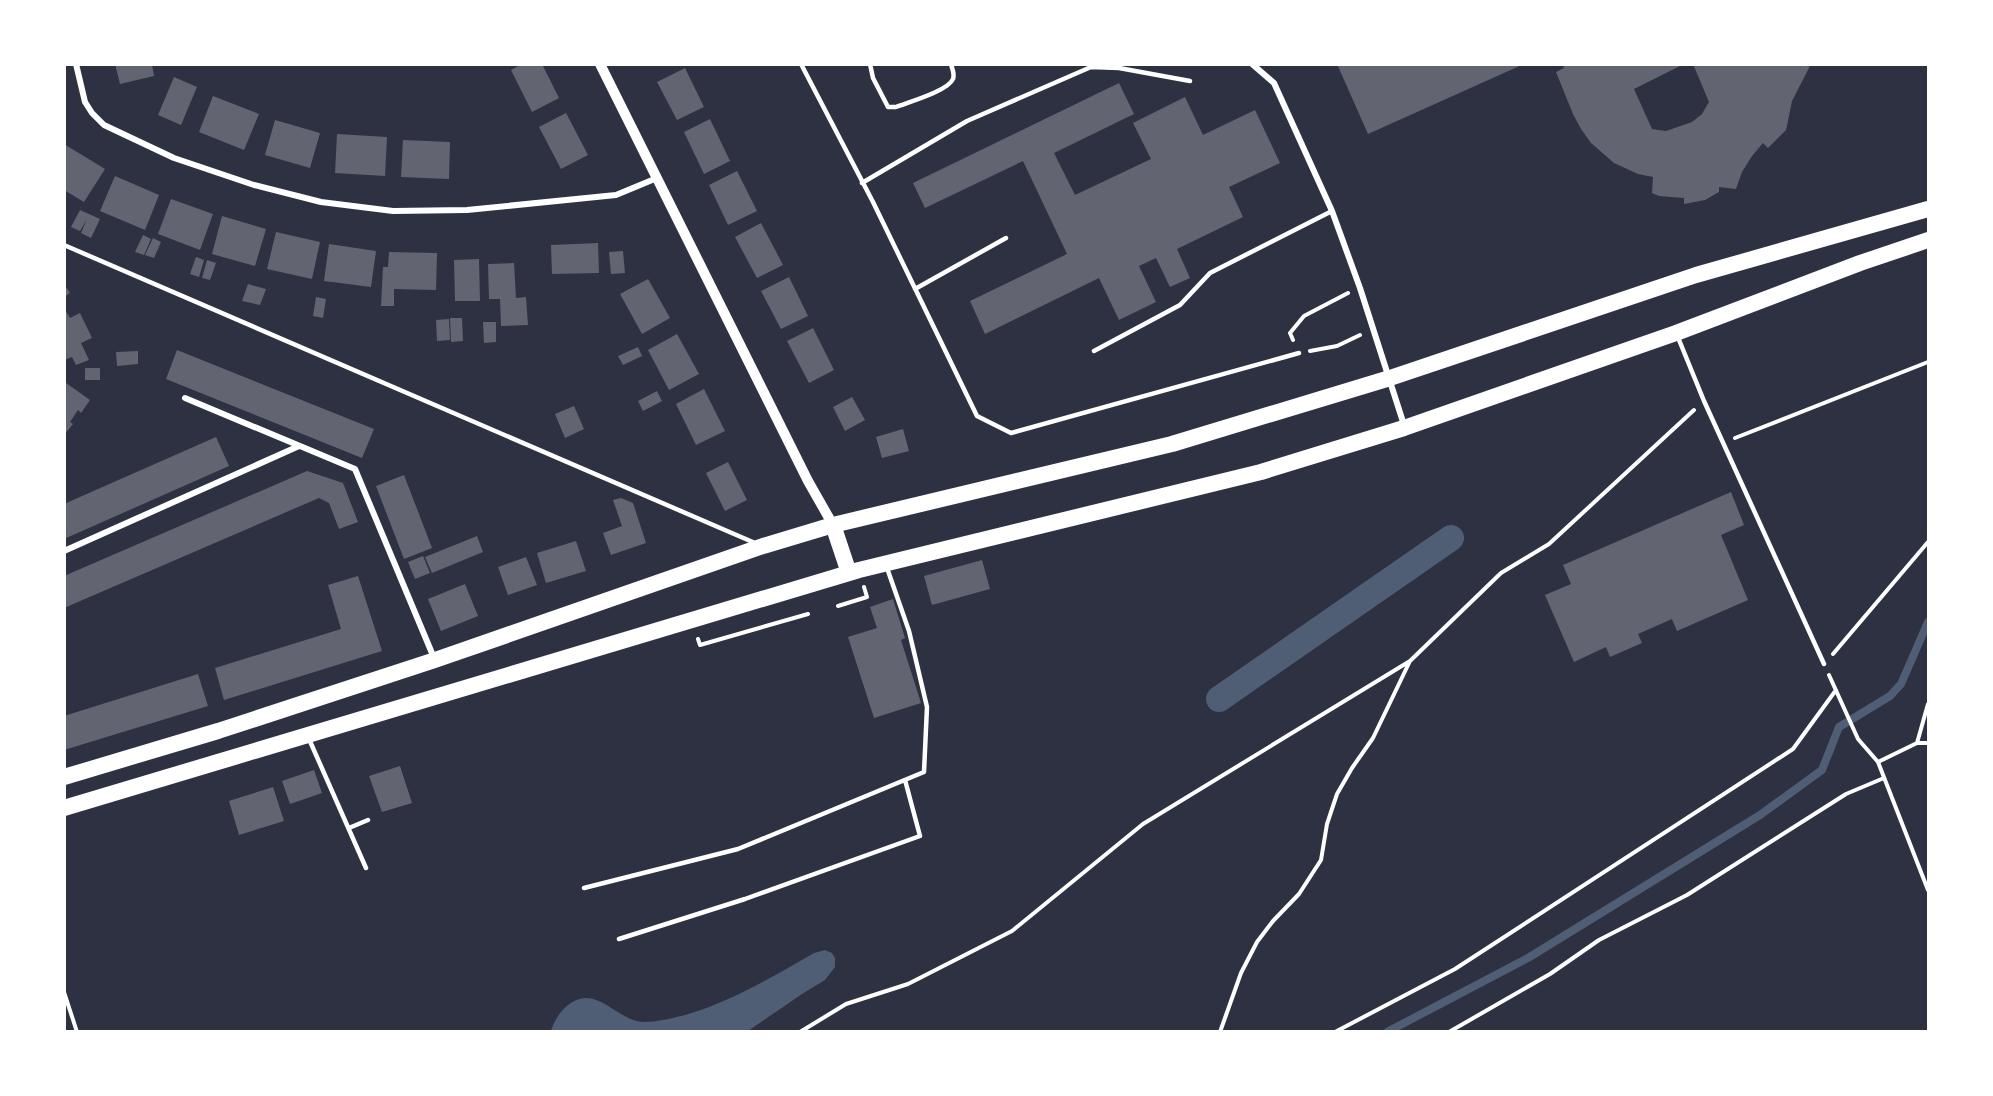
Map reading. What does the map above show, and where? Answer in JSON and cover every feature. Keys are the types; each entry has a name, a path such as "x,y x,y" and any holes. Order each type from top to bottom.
{"highway":[{"path":"64,777 218,732 435,660 763,546 833,525 1172,444 1390,378 1696,275 1929,209"},
{"path":"64,808 849,573 1261,472 1404,428 1676,333 1860,263 1929,240"},
{"path":"833,525 849,573"}],"street":[{"path":"76,64 85,102 92,113 104,124 174,158 254,186 321,202 393,211 466,210 616,195 657,178"},
{"path":"600,64 808,481 833,525"},
{"path":"1252,64 1274,83 1332,211 1390,378 1404,428"},
{"path":"184,398 355,469 435,660"},
{"path":"64,551 299,446"}],"lane":[{"path":"801,64 977,416 1011,433 1299,353"},
{"path":"870,64 873,78 888,107 945,87 952,81 954,74 951,64"},
{"path":"862,183 967,121 1091,67 1119,68 1190,81"},
{"path":"1094,351 1180,305 1210,273 1332,211"},
{"path":"915,289 1006,238"},
{"path":"64,245 763,546"},
{"path":"1676,333 1704,401 1824,664"},
{"path":"584,888 738,849 924,772 927,707 909,631 886,564"},
{"path":"308,736 366,868"},
{"path":"620,939 745,899 920,836 905,780"},
{"path":"349,828 368,820"}],"path":[{"path":"1360,288 1304,316 1290,333 1299,353 1337,346 1373,330"},
{"path":"1723,442 1929,362"},
{"path":"800,1032 846,1004 908,984 1012,931 1143,824 1410,661 1501,573 1549,544 1704,401"},
{"path":"1929,542 1824,664 1858,739 1878,762 1929,890"},
{"path":"838,606 867,597"},
{"path":"691,621 700,645 808,614"},
{"path":"1220,1032 1241,973 1257,942 1299,894 1321,860 1326,824 1336,794 1373,738 1410,661"},
{"path":"1335,1032 1455,969 1793,748 1836,690"},
{"path":"1917,743 1929,704"},
{"path":"1878,762 1917,743 1929,743"},
{"path":"1449,1032 1550,974 1599,940 1687,895 1846,794 1884,778"},
{"path":"64,992 77,1032"}],"water":[{"path":"825,950 832,953 835,958 835,967 825,980 748,1031 551,1031 563,1010 579,999 600,1001 636,1021 665,1020 719,1003 814,953"}],"building":[{"path":"115,64 152,64 154,76 120,84"},
{"path":"522,64 542,64 559,98 532,112 511,70"},
{"path":"1337,64 1524,64 1368,134"},
{"path":"1563,64 1684,64 1634,89 1652,129 1666,131 1692,122 1702,114 1709,102 1693,64 1811,64 1792,101 1786,130 1768,148 1763,143 1742,172 1736,189 1719,187 1719,192 1705,200 1684,204 1684,198 1659,196 1652,193 1653,177 1638,174 1614,163 1591,143 1573,114 1556,72 1564,68"},
{"path":"685,68 704,107 677,120 657,82"},
{"path":"174,77 197,87 181,125 158,115"},
{"path":"1119,83 1134,114 1054,153 1075,195 1151,159 1133,123 1185,97 1203,135 1255,110 1280,163 1229,187 1243,217 1177,249 1190,278 1170,287 1156,258 1139,266 1156,302 1119,320 1099,278 985,334 970,301 1067,254 1023,161 925,208 913,183"},
{"path":"213,96 259,114 244,150 199,132"},
{"path":"566,113 588,155 561,169 539,127"},
{"path":"710,119 730,161 704,174 684,132"},
{"path":"275,120 320,133 310,168 265,155"},
{"path":"337,134 387,137 385,176 335,173"},
{"path":"403,140 450,142 449,179 401,177"},
{"path":"64,144 105,169 84,202 64,190"},
{"path":"737,171 757,211 728,225 709,185"},
{"path":"115,176 159,195 145,230 100,211"},
{"path":"171,199 213,214 200,250 158,234"},
{"path":"80,210 100,219 91,238 81,233 87,219 80,231 71,227"},
{"path":"222,216 266,229 255,266 212,254"},
{"path":"761,223 783,265 757,278 735,237"},
{"path":"276,232 320,242 312,279 267,269"},
{"path":"143,235 151,239 144,255 135,252"},
{"path":"153,238 161,242 154,258 145,255"},
{"path":"598,243 599,273 552,274 551,245"},
{"path":"329,244 376,251 371,287 324,281"},
{"path":"623,251 625,273 611,274 609,252"},
{"path":"389,252 437,253 436,290 394,289 394,306 381,306 383,267 388,267"},
{"path":"196,257 204,260 199,277 190,274"},
{"path":"479,259 480,301 455,301 454,260"},
{"path":"207,260 216,263 210,280 202,278"},
{"path":"514,263 516,298 526,297 528,325 501,326 500,299 489,299 488,264"},
{"path":"789,277 808,316 781,329 761,291"},
{"path":"648,279 670,318 642,334 620,294"},
{"path":"64,284 70,293 64,297"},
{"path":"248,284 266,289 260,305 242,301"},
{"path":"316,297 326,299 323,318 313,316"},
{"path":"64,308 70,318 80,313 92,338 81,343 89,360 76,365 72,357 64,360"},
{"path":"450,318 462,318 463,341 451,342"},
{"path":"449,319 450,340 437,341 436,320"},
{"path":"483,322 496,322 496,342 484,343"},
{"path":"813,328 834,370 809,383 787,341"},
{"path":"677,334 699,374 669,390 648,350"},
{"path":"638,347 642,356 623,365 618,356"},
{"path":"177,350 374,429 362,458 166,379"},
{"path":"138,351 138,364 117,366 116,352"},
{"path":"85,368 100,368 100,380 85,380"},
{"path":"66,383 90,400 81,413 78,410 70,422 73,424 64,435 64,385"},
{"path":"704,389 725,431 696,445 676,404"},
{"path":"657,391 662,401 643,411 638,401"},
{"path":"852,397 865,420 845,431 833,407"},
{"path":"574,406 584,429 565,438 555,414"},
{"path":"903,429 909,451 882,458 876,437"},
{"path":"216,437 229,466 64,539 64,504"},
{"path":"728,462 747,500 725,511 706,473"},
{"path":"307,471 343,483 358,522 339,529 329,503 319,498 64,608 64,576"},
{"path":"404,475 432,548 404,559 376,486"},
{"path":"1731,492 1744,525 1721,535 1748,600 1677,631 1672,619 1638,634 1642,643 1610,657 1606,647 1574,662 1545,595 1571,584 1563,565"},
{"path":"621,498 633,503 646,543 611,555 603,533 622,526 613,500"},
{"path":"477,536 483,552 432,573 425,557"},
{"path":"576,541 586,571 546,583 537,553"},
{"path":"423,556 430,573 415,579 408,562"},
{"path":"526,557 537,585 508,595 498,567"},
{"path":"982,560 990,589 932,605 924,576"},
{"path":"358,576 382,651 224,700 215,668 341,629 328,585"},
{"path":"465,584 478,616 441,631 428,599"},
{"path":"893,599 905,638 901,640 921,703 874,718 848,637 877,628 870,607"},
{"path":"198,674 208,706 64,750 64,716"},
{"path":"400,766 412,803 382,812 369,776"},
{"path":"314,770 322,793 290,804 282,781"},
{"path":"273,787 284,821 239,835 229,801"}],"waterway":[{"path":"1219,699 1451,538"},
{"path":"1387,1032 1528,958 1760,815 1822,770 1839,727 1890,696 1901,684 1928,622"}]}
